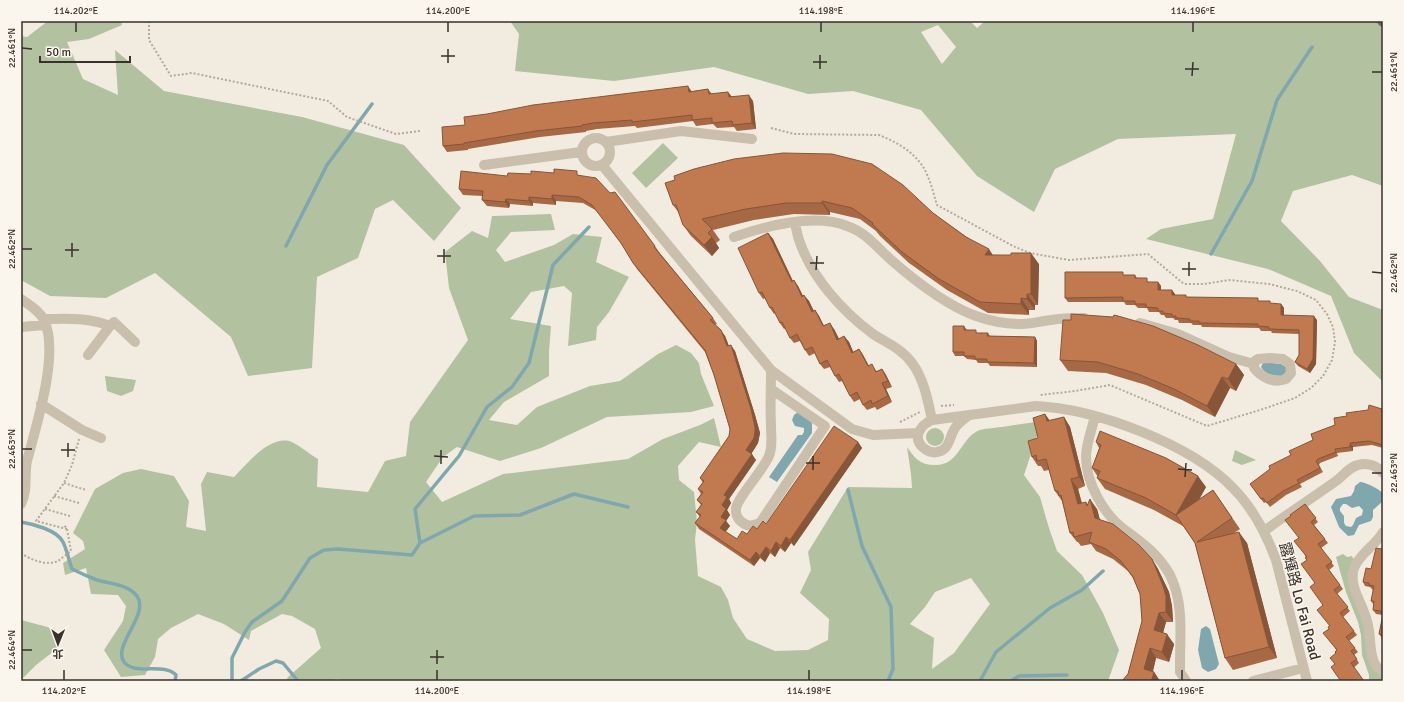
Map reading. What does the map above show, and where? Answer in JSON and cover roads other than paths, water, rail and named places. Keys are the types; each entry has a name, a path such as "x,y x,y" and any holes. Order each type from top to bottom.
{"street":[{"path":"606,142 610,150 609,159 602,165 593,166 588,164 582,157 582,147 588,140 598,138 606,142 681,131 752,138"},
{"path":"484,165 581,152"},
{"path":"602,165 771,370 852,429 873,435 918,433"},
{"path":"734,237 771,226 795,222 829,221 839,223 865,235 894,262 923,285 961,309 982,318 1005,323 1021,324 1073,318 1094,318"},
{"path":"795,222 799,240 806,255 824,285 835,299 860,324 897,349 912,362 922,382 932,420 922,426 918,433 920,443 926,450 931,452 941,451 948,445 952,434 959,423 969,415"},
{"path":"21,299 35,309 44,322 48,334 46,388 26,465 25,492 21,504"},
{"path":"21,327 44,322 84,319 98,321 110,326"},
{"path":"1130,321 1158,327 1178,334 1229,358 1254,364"},
{"path":"88,355 114,322 135,342"},
{"path":"771,370 771,389 771,426 772,436 769,455 765,464 736,507 738,517 741,522 750,526 760,523 825,426 771,389"},
{"path":"41,404 82,430 100,438"},
{"name":"露輝路 Lo Fai Road","path":"932,420 1036,406 1066,409 1095,416 1127,427 1159,440 1205,464 1219,475 1240,496 1255,515 1264,531 1276,560 1306,681"},
{"path":"1095,416 1087,447 1086,458 1094,490 1098,500 1110,516 1125,530 1151,549 1170,576 1178,596 1180,606 1180,672 1186,681"},
{"path":"1264,531 1356,465 1369,464 1383,474"},
{"path":"1383,532 1377,541 1357,562 1353,575 1355,588 1367,620 1373,660 1376,666 1383,672"},
{"path":"1253,681 1303,668"}],"water":[{"path":"1265,362 1281,364 1286,367 1286,373 1281,376 1267,373 1261,367"},
{"path":"799,411 812,423 812,433 777,482 769,477 798,435 802,435 804,432 804,428 795,426 792,420 794,415"},
{"path":"1360,482 1373,486 1382,492 1383,501 1373,510 1373,517 1371,521 1359,525 1354,535 1348,536 1339,527 1331,507 1336,499 1351,496 1355,486","holes":["1343,504 1346,504 1352,508 1359,506 1363,510 1362,515 1356,518 1351,527 1346,526 1344,523 1344,516 1340,511"]},
{"path":"1206,626 1210,629 1219,664 1216,669 1208,672 1202,668 1198,650 1201,629"}],"waterway":[{"path":"1211,254 1252,181 1277,100 1312,47"},
{"path":"286,246 327,165 372,104"},
{"path":"420,543 415,509 459,456 487,407 512,387 529,363 553,265 589,227"},
{"path":"848,490 862,546 891,607 893,669 888,681"},
{"path":"232,681 232,658 245,632 252,622 282,601 310,558 324,550 338,549 412,555 420,543 474,516 520,515 574,494 628,507"},
{"path":"21,522 44,528 56,534 63,542 72,569 97,580 129,589 137,596 140,604 139,612 123,647 122,655 124,662 135,668 164,669 171,671 176,675 175,681"},
{"path":"980,681 996,652 1050,608 1082,590 1103,571"},
{"path":"241,681 259,669 276,661 283,663 298,681"},
{"path":"1011,681 1019,676 1067,675"}]}
